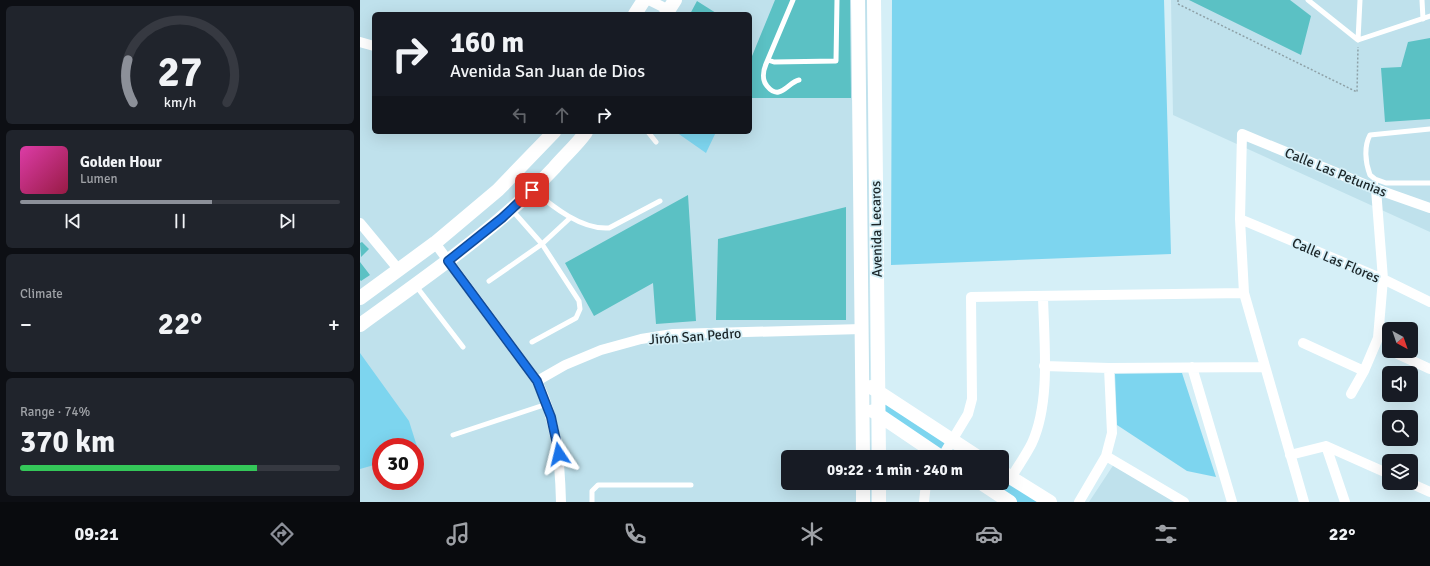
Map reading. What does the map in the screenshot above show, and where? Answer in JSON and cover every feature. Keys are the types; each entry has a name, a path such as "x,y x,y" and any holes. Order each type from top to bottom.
{"main road":[{"path":"636,12 644,0"},
{"name":"Avenida Lecaros","path":"858,0 855,78 862,329 863,450"},
{"name":"Avenida Lecaros","path":"874,0 879,450"},
{"path":"360,298 435,243 498,190 552,134"},
{"path":"360,325 448,261 512,209 532,190 581,134"},
{"path":"413,260 421,281"},
{"path":"862,382 967,450"},
{"path":"862,404 928,450"},
{"path":"1009,477 1050,502"},
{"path":"863,490 863,502"},
{"path":"879,490 879,502"},
{"path":"992,490 1010,502"}],"street":[{"path":"649,0 670,8"},
{"path":"360,42 372,45"},
{"name":"Calle Las Petunias","path":"1240,219 1242,134 1376,184 1430,208"},
{"path":"1351,394 1364,371 1376,344 1383,279 1376,184"},
{"path":"1240,219 1244,294 1304,502"},
{"name":"Calle Las Flores","path":"1240,219 1383,279 1430,302"},
{"path":"360,222 399,270"},
{"path":"435,243 537,381 547,404 556,434 559,454 561,502"},
{"path":"942,450 952,440 968,414 972,399 971,297 1244,294"},
{"path":"1009,471 1032,443 1043,398 1043,296"},
{"name":"Jirón San Pedro","path":"537,381 565,365 601,350 641,339 673,334 862,329"},
{"path":"1303,343 1364,371"},
{"path":"1376,344 1382,347"},
{"path":"1406,358 1430,369"},
{"path":"1044,366 1109,368 1264,367"},
{"path":"1192,367 1232,502"},
{"path":"1079,502 1106,456 1112,433 1109,368"},
{"path":"1290,456 1326,446 1382,471"},
{"path":"1326,446 1345,502"},
{"path":"1106,456 1184,502"},
{"path":"1418,487 1430,492"},
{"path":"924,502 925,490"}],"lane":[{"path":"793,0 764,72 765,83 775,91 784,90 794,81 799,80"},
{"path":"767,62 836,61 837,0"},
{"path":"1358,40 1360,0"},
{"path":"1422,0 1423,19"},
{"path":"1311,1 1358,40"},
{"path":"1358,40 1430,16"},
{"path":"1430,129 1370,135 1366,142 1366,156 1370,175 1376,184 1430,182"},
{"path":"650,134 656,142"},
{"path":"532,190 570,218 603,229 609,228 660,201"},
{"path":"512,209 542,244 579,301 580,309 576,318 532,342"},
{"path":"489,281 542,244 570,218"},
{"path":"421,281 463,347"},
{"path":"453,434 547,404"},
{"path":"592,502 592,491 598,485 691,485"}],"path":[{"path":"1178,0 1178,4 1357,92 1358,40"}],"shaded area":[{"path":"360,0 867,0 871,450 781,450 781,490 871,490 871,502 360,502"},
{"path":"892,0 1164,0 1171,254 891,265"},
{"path":"1171,0 1430,0 1430,232 1173,115"},
{"path":"679,134 715,134 706,153"},
{"path":"360,353 409,421 414,438 372,438 372,466 360,469"},
{"path":"1182,373 1216,477 1187,471 1117,425 1115,374"},
{"path":"879,394 949,441 944,450 934,450 880,413"},
{"path":"1118,458 1188,502 1089,502"},
{"path":"1009,480 1043,502 1016,502 997,490 1009,490"}],"building":[{"path":"775,0 850,0 851,98 752,98 752,56"},
{"path":"1189,0 1290,0 1311,16 1301,55"},
{"path":"697,1 714,12 691,12"},
{"path":"1430,38 1430,119 1385,122 1381,68 1401,67 1408,42"},
{"path":"688,195 696,321 656,324 653,283 594,316 565,263"},
{"path":"846,207 846,320 716,320 718,239"},
{"path":"362,242 369,249 361,257 360,243"},
{"path":"360,262 370,275 361,281 360,280"}],"route":[{"path":"532,190 502,218 448,261 537,381 551,417 556,434 559,454"}]}
